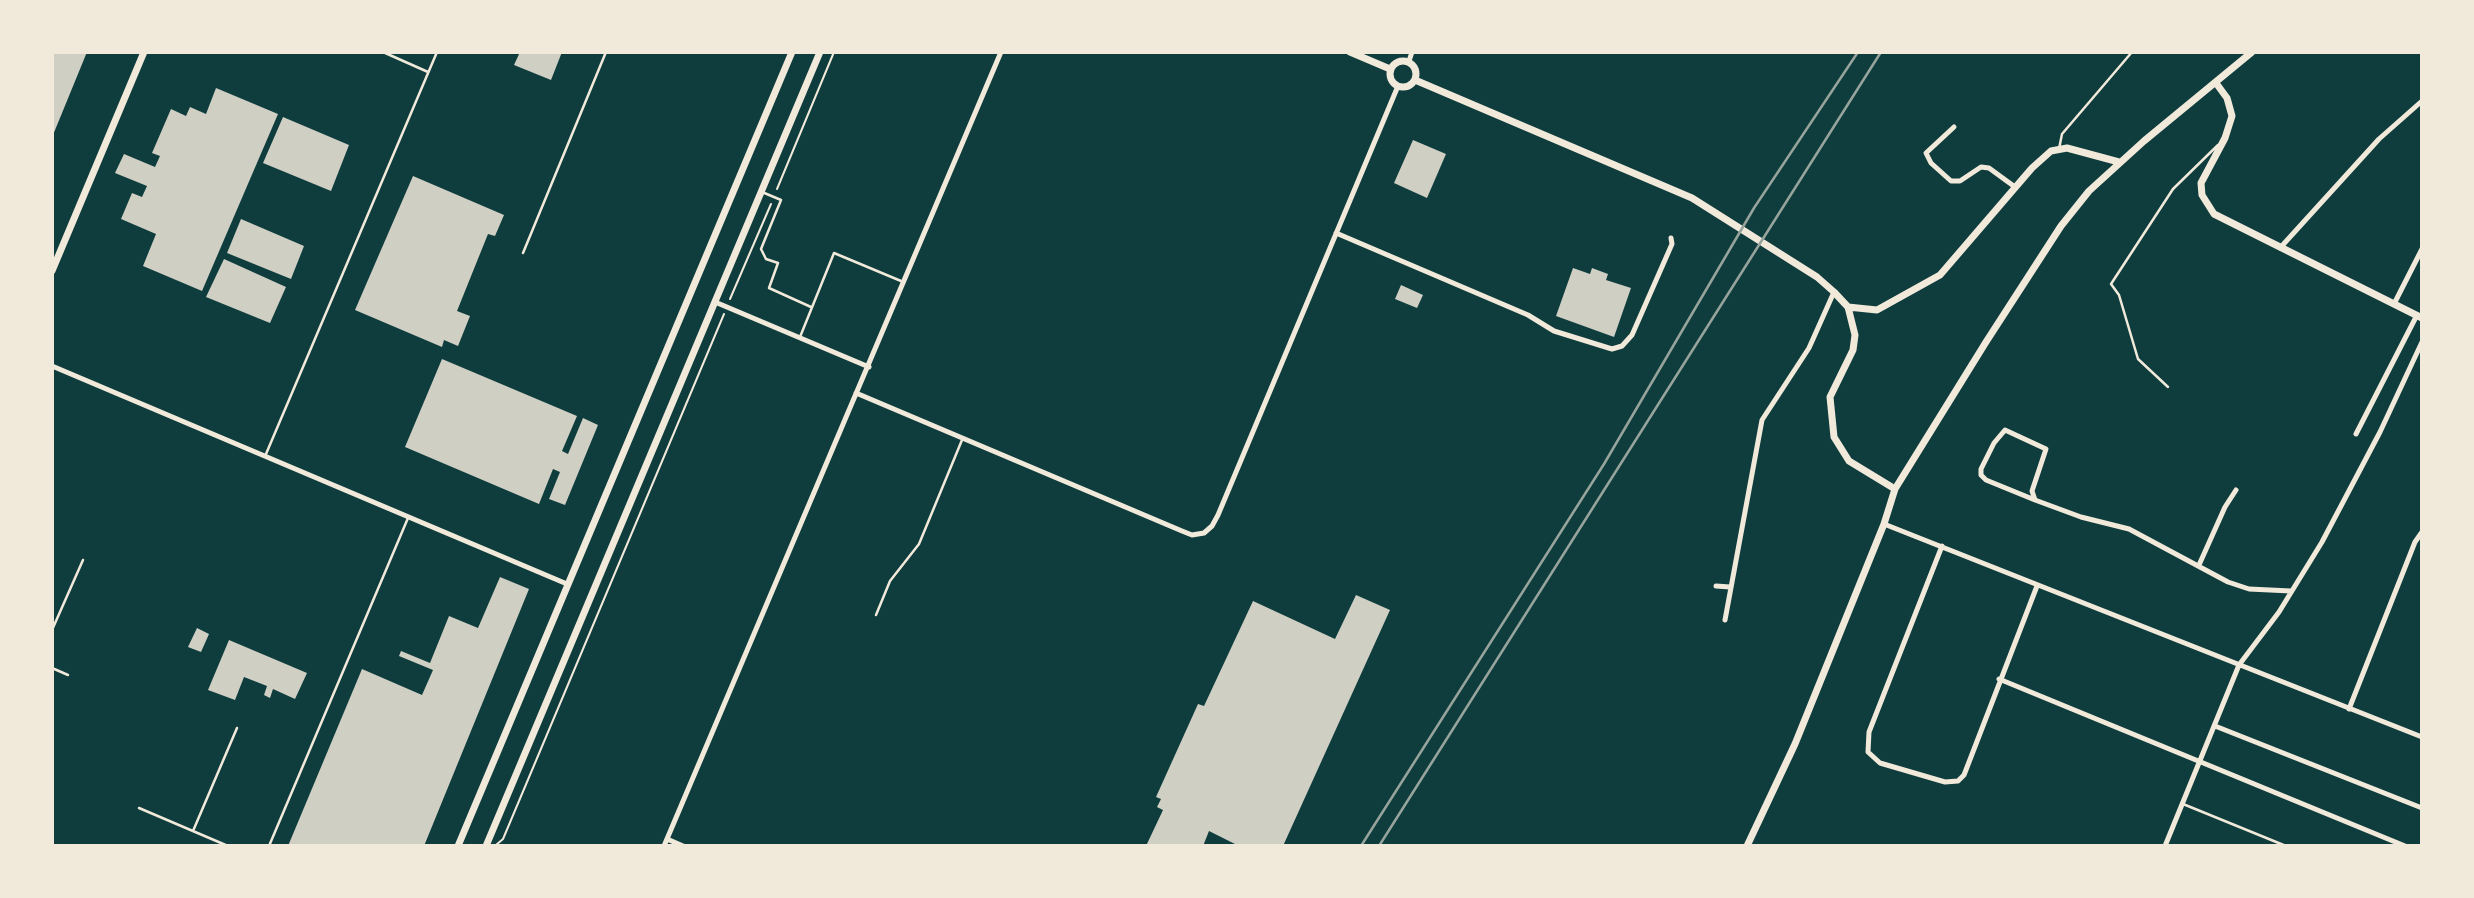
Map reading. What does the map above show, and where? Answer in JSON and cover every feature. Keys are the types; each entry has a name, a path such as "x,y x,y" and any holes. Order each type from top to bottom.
{"street":[{"path":"52,271 144,52"},
{"path":"458,845 792,52"},
{"path":"486,845 820,52"},
{"path":"664,845 1001,52"},
{"path":"1350,52 1390,69"},
{"path":"1409,61 1412,52"},
{"path":"1747,845 1795,744 1884,524 1895,489 2061,226 2089,191 2119,162 2252,52"},
{"path":"1390,69 1400,61 1409,61"},
{"path":"1390,69 1392,81 1398,86 1410,86 1417,71 1409,61"},
{"path":"1415,80 1667,186 1704,205 1817,277 1835,292 1848,307 1855,335 1853,350 1830,397 1831,425 1840,449 1849,461 1895,489"},
{"path":"2216,83 2230,109 2230,124 2201,183 2206,205 2225,220 2419,316 2356,434"},
{"path":"856,393 1182,531 1192,535 1204,533 1218,515 1398,86"},
{"path":"2280,248 2379,139 2421,101"},
{"path":"1954,127 1926,153 1931,163 1951,181 1960,181 1981,167 1989,168 2015,187"},
{"path":"1848,307 1877,310 1940,275 2044,155 2063,148 2119,162"},
{"path":"1336,233 1528,315 1554,331 1612,349 1622,346 1632,335 1672,244 1671,238"},
{"path":"2394,304 2421,249"},
{"path":"1725,620 1762,419 1814,340 1835,292"},
{"path":"715,302 869,367"},
{"path":"2165,845 2239,665 2322,542 2380,432 2421,342"},
{"path":"52,366 266,454 567,584"},
{"path":"2035,500 2032,491 2046,449 2005,430 1986,457 1981,475 2035,500 2081,517 2129,529 2228,582 2249,589 2291,591"},
{"path":"2199,565 2225,506 2236,490"},
{"path":"1884,524 2421,737"},
{"path":"2349,709 2421,532"},
{"path":"1942,546 1867,743 1868,752 1880,763 1945,782 1958,781 1964,775 2037,586"},
{"path":"1716,586 1730,587"},
{"path":"1999,679 2405,845"},
{"path":"2215,726 2421,808"},
{"path":"667,839 683,845"}],"lane":[{"path":"383,52 429,72"},
{"path":"266,454 437,52"},
{"path":"523,253 606,52"},
{"path":"2063,148 2062,134 2133,52"},
{"path":"2168,387 2138,359 2119,295 2111,284 2173,189 2225,138"},
{"path":"762,192 781,200 761,249 766,259 778,263 769,288 811,307"},
{"path":"800,337 834,253 904,282"},
{"path":"876,615 890,580 919,544 962,439"},
{"path":"269,845 409,515"},
{"path":"52,630 83,560"},
{"path":"52,668 68,675"},
{"path":"193,831 237,728"},
{"path":"2183,804 2286,845"},
{"path":"139,808 228,845"}],"path":[{"path":"496,845 503,839 834,52"}],"building":[{"path":"52,52 87,52 53,135 52,135"},
{"path":"520,52 562,52 551,80 514,65"},
{"path":"216,88 278,114 202,291 143,266 156,234 121,219 132,193 142,197 147,186 115,173 124,154 155,167 160,156 152,153 171,109 186,116 190,107 206,114"},
{"path":"283,117 349,145 331,191 263,163"},
{"path":"1413,140 1446,154 1427,198 1394,183"},
{"path":"413,176 504,215 495,236 488,234 457,311 470,316 458,346 444,340 442,347 355,310"},
{"path":"241,219 304,246 291,279 227,253"},
{"path":"224,259 286,287 270,323 206,297"},
{"path":"1573,268 1590,274 1592,268 1608,274 1606,280 1631,288 1614,337 1556,316"},
{"path":"1401,285 1423,295 1417,308 1395,299"},
{"path":"442,359 577,416 562,451 568,454 583,418 598,425 565,505 549,499 560,472 553,469 539,504 405,447"},
{"path":"500,577 529,589 424,846 288,846 362,669 422,695 433,670 399,656 401,651 430,663 449,616 478,628"},
{"path":"1356,595 1390,610 1283,846 1239,846 1209,831 1203,846 1146,846 1163,810 1157,807 1161,799 1156,797 1198,704 1204,706 1253,601 1335,639"},
{"path":"197,628 209,634 201,652 188,647"},
{"path":"229,640 307,673 295,699 273,689 270,698 264,695 267,686 244,677 235,700 208,690"}],"railway":[{"path":"1361,846 1604,464 1754,208 1858,52"},
{"path":"1379,846 1881,52"}]}
